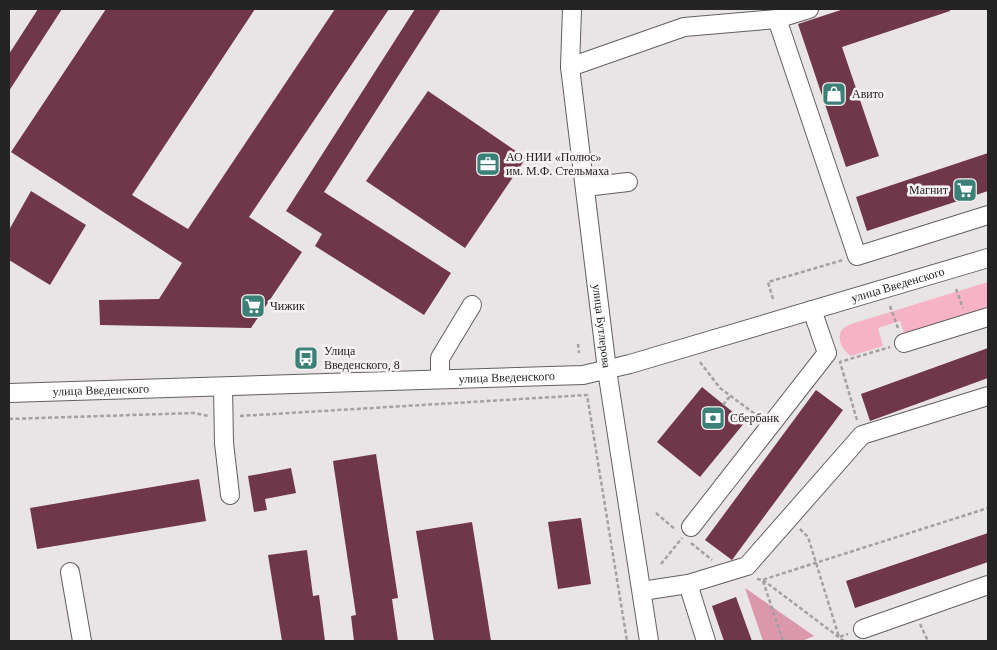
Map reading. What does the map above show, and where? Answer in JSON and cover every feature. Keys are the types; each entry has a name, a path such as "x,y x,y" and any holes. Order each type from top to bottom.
{"street":[{"name":"улица Бутлерова","path":"572,9 570,66 584,187 607,370 650,641"},
{"path":"570,66 684,27 777,19 809,9"},
{"path":"777,19 857,256 988,215"},
{"path":"584,187 628,182"},
{"name":"улица Введенского","path":"9,394 583,375 607,370 988,258"},
{"path":"440,379 440,358 472,305"},
{"path":"691,527 827,353 812,310"},
{"path":"904,343 988,317"},
{"path":"223,387 224,443 230,495"},
{"path":"642,591 688,584 747,566 862,435 988,396"},
{"path":"70,572 82,641"},
{"path":"688,584 706,641"},
{"path":"863,628 988,585"}],"path":[{"path":"773,299 768,282 857,256"},
{"path":"956,289 968,324"},
{"path":"862,435 840,362 904,343 890,306"},
{"path":"578,344 579,353"},
{"path":"700,362 720,388 770,426"},
{"path":"9,419 194,413 224,417 587,395 627,641"},
{"path":"723,405 731,396"},
{"path":"762,580 988,508"},
{"path":"661,564 691,527"},
{"path":"800,530 808,537 839,637"},
{"path":"762,580 844,641"},
{"path":"762,580 783,641"}],"shaded area":[{"path":"988,282 988,312 906,339 900,321 878,328 883,346 851,356 845,351 841,343 841,331 851,324"},
{"path":"745,588 814,636 802,641 763,641"}],"building":[{"path":"38,9 62,9 9,91 9,54"},
{"path":"106,9 255,9 132,195 188,229 335,9 389,9 249,217 302,252 251,328 100,325 99,300 159,299 182,263 11,152"},
{"path":"415,9 441,9 324,192 451,273 424,315 315,246 322,234 286,211"},
{"path":"844,9 950,9 950,11 842,47 879,156 846,167 798,24"},
{"path":"428,91 526,158 465,248 366,181"},
{"path":"988,153 988,191 867,231 856,197"},
{"path":"31,191 86,225 50,285 9,260 9,230"},
{"path":"988,348 988,378 870,421 861,394"},
{"path":"702,387 745,422 700,477 657,442"},
{"path":"816,390 843,410 732,560 705,540"},
{"path":"376,454 398,598 392,599 398,641 354,641 351,616 356,615 333,461"},
{"path":"291,468 296,493 265,499 267,510 254,512 248,476"},
{"path":"199,479 206,521 37,549 30,508"},
{"path":"581,518 591,584 558,589 548,522"},
{"path":"472,522 491,641 434,641 416,531"},
{"path":"988,533 988,562 855,608 846,581"},
{"path":"307,550 313,596 319,595 325,641 282,641 268,555"},
{"path":"736,597 752,641 724,641 712,606"}],"place":[{"name":"Авито","path":"834,94"},
{"name":"АО НИИ «Полюс» им. М.Ф. Стельмаха","path":"488,164"},
{"name":"Магнит","path":"965,190"},
{"name":"Чижик","path":"253,306"},
{"name":"Улица Введенского, 8","path":"306,358"},
{"name":"Сбербанк","path":"713,418"}]}
